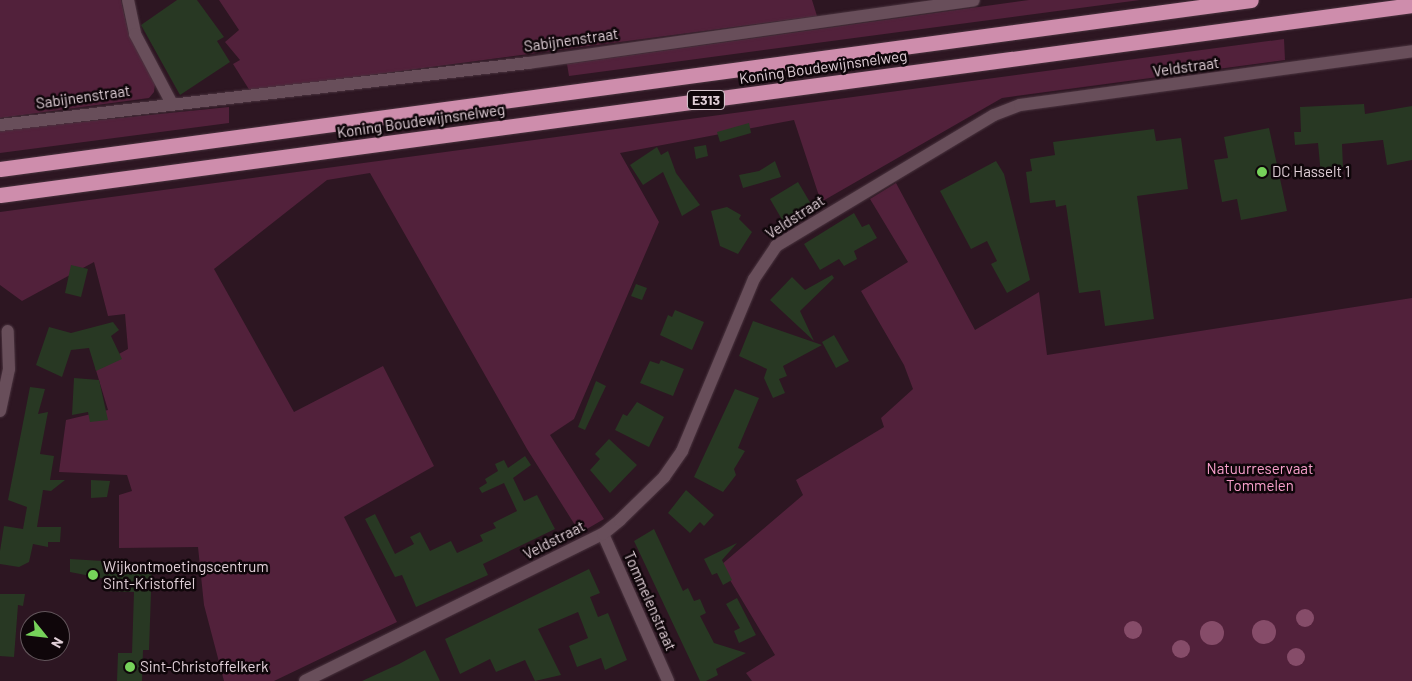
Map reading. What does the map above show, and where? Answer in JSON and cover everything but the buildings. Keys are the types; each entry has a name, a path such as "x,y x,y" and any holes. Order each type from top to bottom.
{"highway":[{"name":"Koning Boudewijnsnelweg","path":"0,169 1251,0"},
{"name":"Koning Boudewijnsnelweg","path":"0,195 1412,5"}],"street":[{"path":"128,0 135,34 171,102"},
{"name":"Sabijnenstraat","path":"0,125 171,102 528,63 974,0"},
{"name":"Veldstraat","path":"305,681 602,534 674,464 754,279 770,253 934,150 994,115 1020,105 1412,51"},
{"path":"0,411 9,369 8,331"},
{"name":"Tommelenstraat","path":"602,534 668,681"}],"green space":[{"path":"0,0 121,0 128,31 155,84 154,92 149,98 0,118"},
{"path":"219,0 812,0 817,16 250,91 233,64 240,60 225,42 239,30"},
{"path":"1029,0 1140,0 569,76 567,64"},
{"path":"1284,39 1285,60 1002,98 821,202 794,120 620,153 659,222 574,419 550,435 604,519 580,533 527,449 370,173 327,180 214,269 294,412 383,366 434,466 344,517 397,622 274,681 224,681 204,605 198,547 119,548 119,495 132,491 127,475 59,472 66,420 108,410 95,367 128,349 125,314 108,316 94,262 22,301 0,285 0,212"},
{"path":"229,107 229,123 0,153 0,130"},
{"name":"Natuurreservaat Tommelen","path":"896,183 975,330 1039,292 1047,355 1412,298 1412,681 752,681 746,673 775,655 721,565 803,495 796,480 884,427 881,418 913,389 904,365 861,291 908,262 870,199"}],"shaded area":[{"path":"1305,609 1311,612 1314,618 1311,624 1305,627 1299,624 1296,618 1299,612"},
{"path":"1264,620 1273,623 1276,632 1273,641 1264,644 1255,641 1252,632 1255,623"},
{"path":"1133,621 1139,624 1142,630 1139,636 1133,639 1127,636 1124,630 1127,624"},
{"path":"1212,621 1221,624 1224,633 1221,642 1212,645 1203,642 1200,633 1203,624"},
{"path":"1181,640 1187,643 1190,649 1187,655 1181,658 1175,655 1172,649 1175,643"},
{"path":"1296,648 1302,651 1305,657 1302,663 1296,666 1290,663 1287,657 1290,651"}],"place":[{"name":"DC Hasselt 1","path":"1262,172"},
{"name":"Wijkontmoetingscentrum Sint-Kristoffel","path":"93,575"},
{"name":"Sint-Christoffelkerk","path":"130,667"}]}
